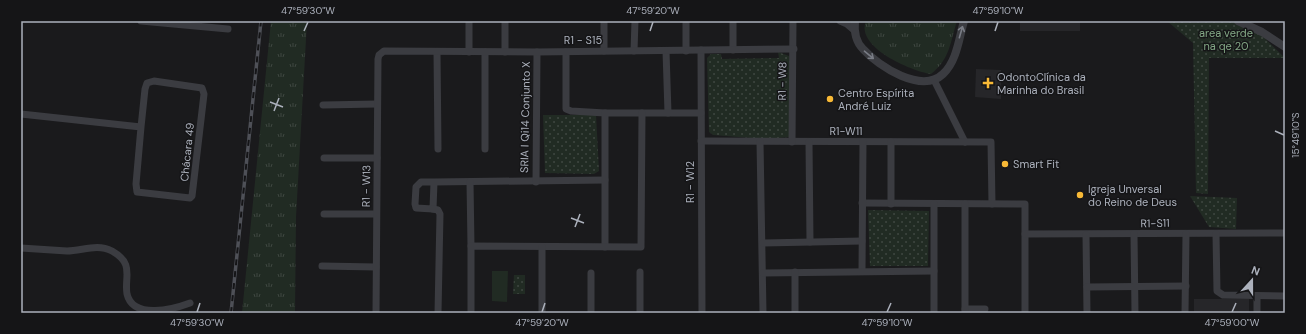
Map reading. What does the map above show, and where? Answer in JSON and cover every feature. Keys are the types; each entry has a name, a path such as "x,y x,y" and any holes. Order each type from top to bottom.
{"street":[{"path":"141,21 228,29"},
{"path":"469,21 470,52"},
{"path":"505,21 505,52"},
{"path":"604,21 604,51"},
{"path":"634,51 635,21"},
{"path":"686,21 686,51"},
{"path":"733,21 733,50"},
{"name":"R1 - W8","path":"792,142 794,49 793,21"},
{"path":"840,21 847,24 854,30 862,49 877,61 909,79 922,83 934,80 950,66 964,21"},
{"path":"854,30 855,21"},
{"path":"1238,21 1262,32 1285,47"},
{"name":"R1 - S15","path":"378,59 379,55 384,51 566,52 794,49"},
{"name":"R1 - W12","path":"701,50 702,313"},
{"path":"666,51 668,113"},
{"path":"437,52 438,150"},
{"path":"485,52 485,149"},
{"name":"SRIA I Qi14 Conjunto X","path":"536,182 537,52"},
{"path":"566,52 566,109 571,111 605,113 701,113"},
{"name":"R1 - W13","path":"376,313 378,59"},
{"path":"934,80 965,142"},
{"name":"Chácara 49","path":"154,81 202,88 204,94 192,196 190,198 137,192 136,184 141,127 147,83 154,81"},
{"path":"323,105 377,104"},
{"path":"605,113 605,247"},
{"path":"471,246 641,247 642,113"},
{"path":"21,114 141,127"},
{"name":"R1-W11","path":"701,141 991,142 992,204"},
{"path":"760,142 763,313"},
{"path":"809,142 810,242"},
{"path":"862,271 863,142"},
{"path":"891,142 891,204"},
{"path":"324,158 377,158"},
{"path":"438,313 440,214 438,210 418,208 415,204 417,184 421,182 536,182 605,180"},
{"path":"433,209 434,182"},
{"path":"470,182 471,313"},
{"path":"862,203 1025,204 1025,313"},
{"path":"934,204 934,313"},
{"path":"965,204 965,311 985,310"},
{"path":"324,214 376,214"},
{"name":"R1-S11","path":"1025,234 1086,235 1285,233"},
{"path":"1134,234 1135,313"},
{"path":"1185,313 1186,234"},
{"path":"1216,234 1217,291 1223,295 1285,296"},
{"path":"1086,235 1087,313"},
{"path":"762,243 862,241"},
{"path":"21,248 67,251 86,247 107,249 119,257 127,269 128,296 133,304 146,309 160,311 176,309 190,303"},
{"path":"542,247 542,313"},
{"path":"322,266 376,267"},
{"path":"763,273 934,271"},
{"path":"640,272 640,313"},
{"path":"795,272 795,313"},
{"path":"591,273 591,313"},
{"path":"1087,287 1186,286"},
{"path":"1257,296 1257,313"}],"shaded area":[{"path":"1020,21 1080,21 1080,31 1020,31"},
{"name":"OdontoClínica da Marinha do Brasil","path":"976,69 1001,70 1001,99 975,97"},
{"path":"1194,299 1249,299 1249,313 1194,313"}],"green space":[{"path":"271,21 307,21 296,217 295,313 242,313"},
{"path":"866,21 957,21 946,56 931,74 899,63 876,48 869,40 865,31"},
{"name":"area verde na qe 20","path":"1167,21 1230,21 1258,32 1285,58 1209,58 1208,194 1196,193 1193,43"},
{"path":"778,52 789,56 790,62 790,137 765,139 713,135 709,132 707,58 711,54 721,54 722,59 779,58"},
{"path":"543,115 596,115 599,171 594,174 545,173"},
{"path":"1190,196 1237,198 1236,229 1209,227"},
{"path":"868,210 929,211 928,266 870,266"},
{"path":"492,271 508,271 507,302 492,301"},
{"path":"514,275 525,275 525,294 513,294"}],"railway":[{"path":"231,313 261,21"}],"place":[{"name":"OdontoClínica da Marinha do Brasil","path":"988,83"},
{"name":"Centro Espírita André Luiz","path":"830,99"},
{"name":"Smart Fit","path":"1005,164"},
{"name":"Igreja Unversal do Reino de Deus","path":"1080,195"}]}
